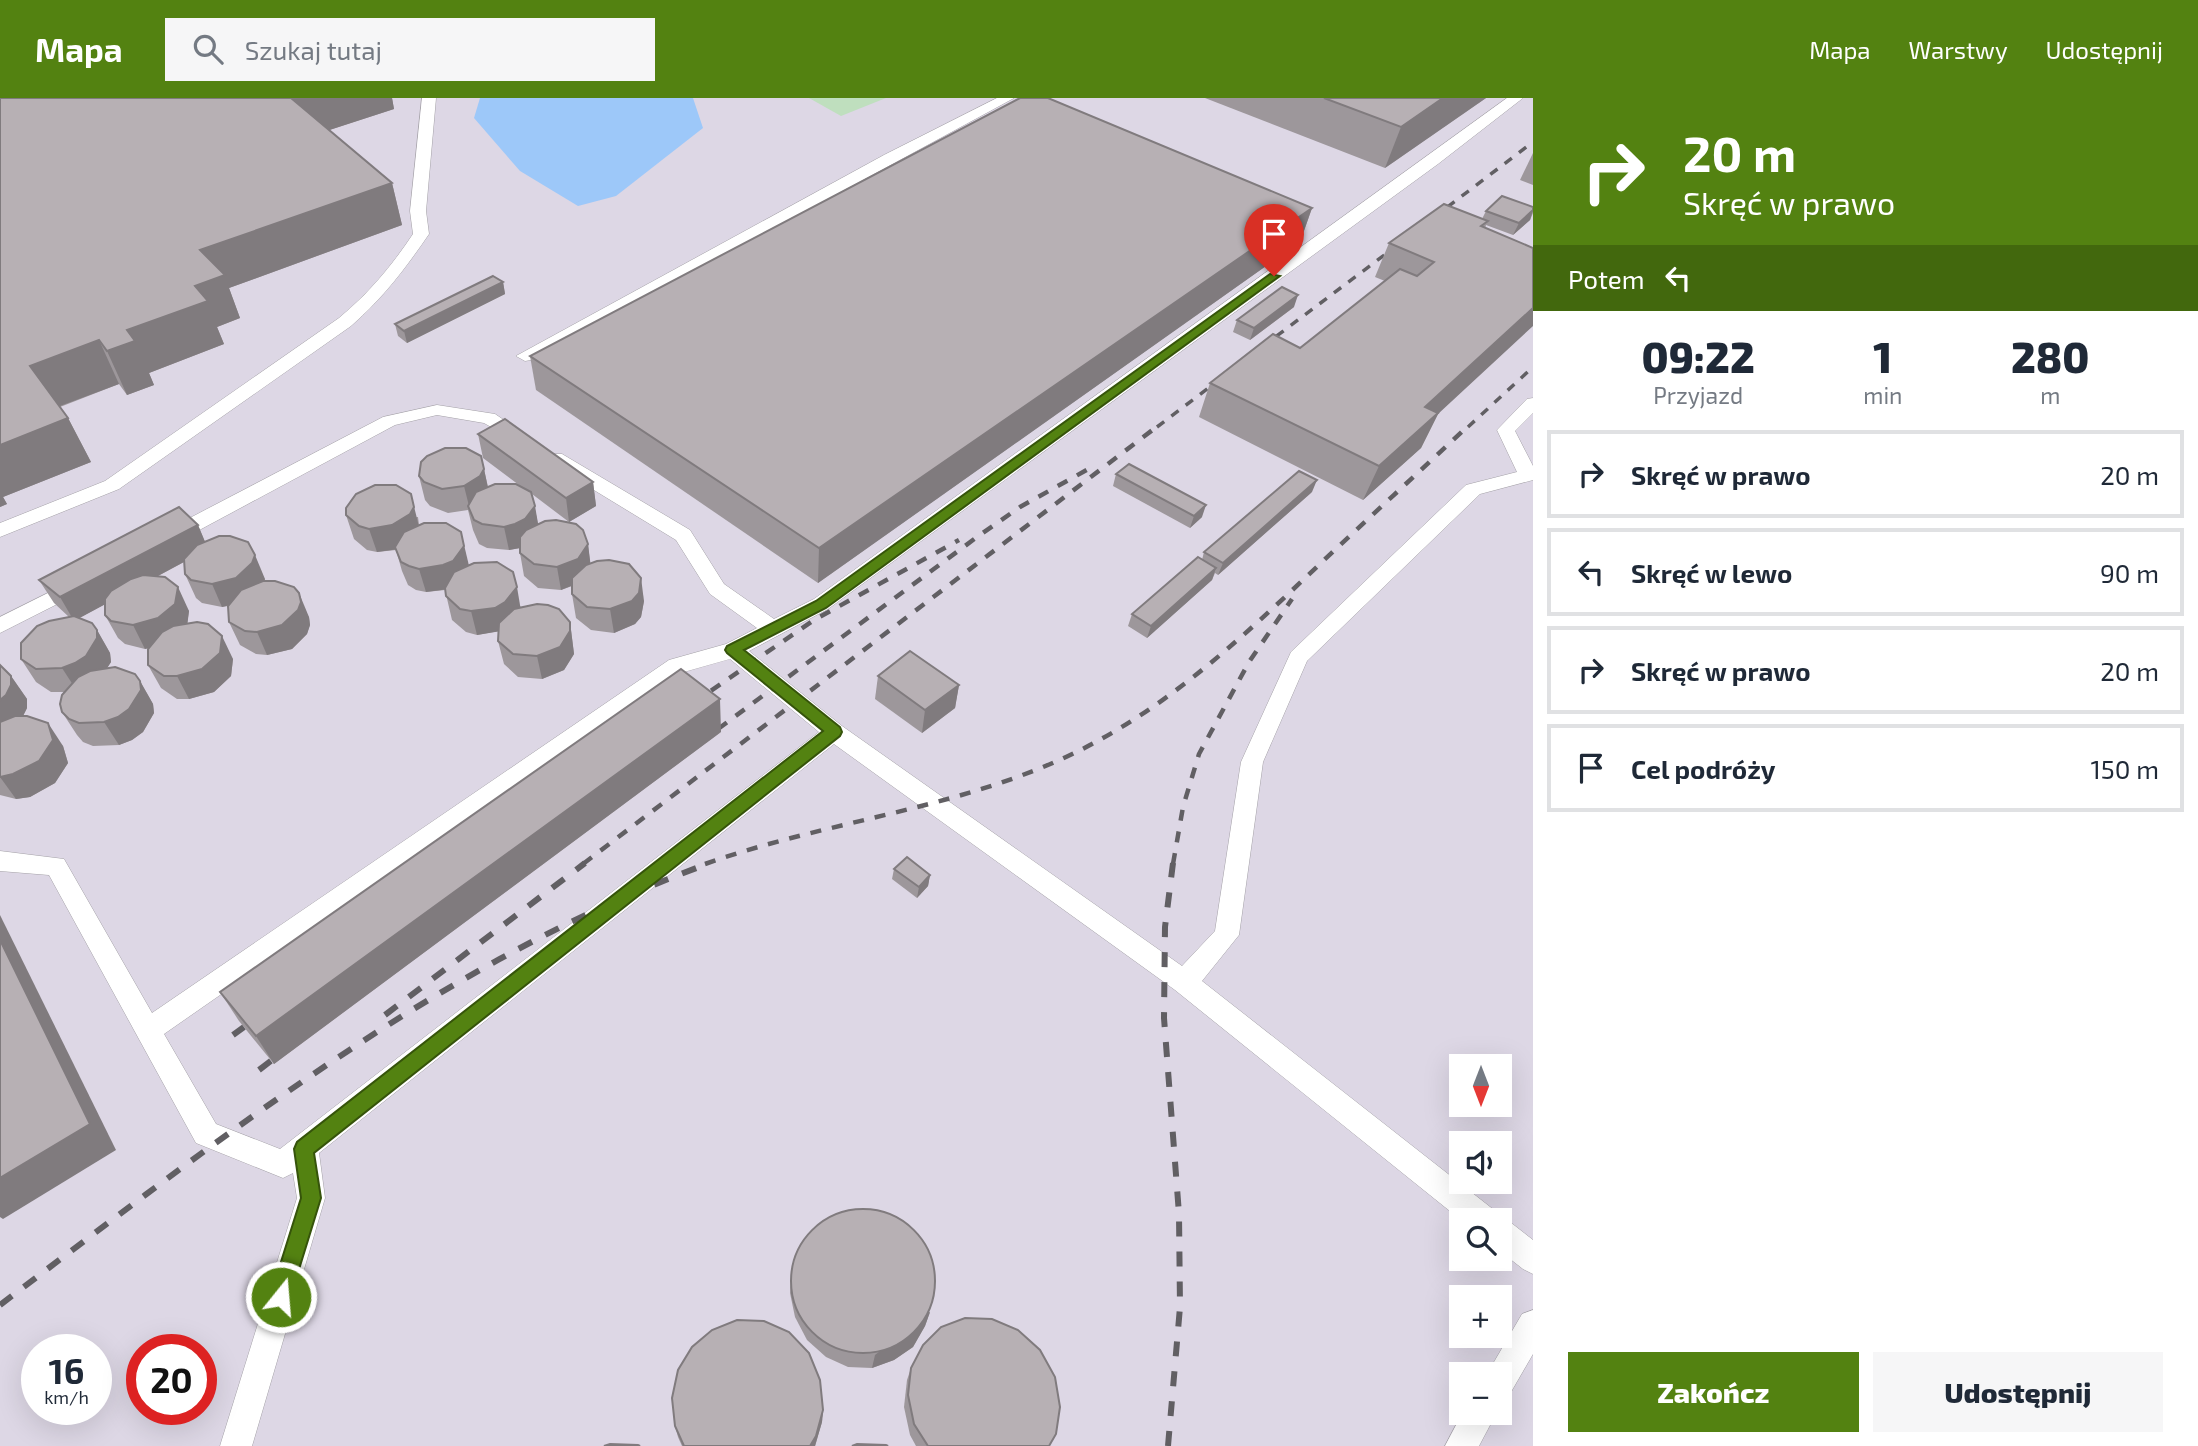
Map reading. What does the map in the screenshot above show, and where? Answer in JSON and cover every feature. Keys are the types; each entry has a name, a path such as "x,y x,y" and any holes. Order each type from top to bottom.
{"lane":[{"path":"0,530 112,485 345,322 371,300 392,277 421,234 418,211 429,98"},
{"path":"525,356 1007,98"},
{"path":"147,1031 677,666 733,650 821,604 1516,98"},
{"path":"1184,982 1227,935 1252,762 1298,657 1473,489 1530,474 1506,430 1533,403"},
{"path":"158,543 389,421 437,410 489,418 683,535 716,589 773,629"},
{"path":"0,626 97,575"},
{"path":"733,650 834,732 1184,982 1469,1208"},
{"path":"0,861 56,866 206,1134 283,1164 834,732"},
{"path":"236,1446 311,1198 304,1149"},
{"path":"1512,1242 1533,1259"},
{"path":"1511,1362 1533,1325"},
{"path":"1461,1446 1473,1425"}],"shaded area":[{"path":"0,98 1533,98 1533,1446 0,1446"}],"green space":[{"path":"809,98 886,98 841,116"}],"water":[{"path":"480,98 693,98 703,128 616,196 578,206 520,171 474,118"}],"building":[{"path":"0,98 291,98 392,183 200,250 225,275 195,286 208,301 127,330 135,341 107,351 99,340 30,366 68,418 0,445"},
{"path":"1020,98 1048,98 1312,208 819,548 530,356"},
{"path":"1324,98 1443,98 1401,127"},
{"path":"1502,196 1533,207 1533,210 1519,223 1486,211"},
{"path":"1444,204 1488,221 1481,226 1533,248 1533,308 1425,407 1438,413 1379,466 1210,383 1273,334 1300,348 1400,269 1417,276 1434,262 1389,243"},
{"path":"493,276 503,282 404,331 395,324"},
{"path":"1282,287 1298,295 1254,328 1237,320"},
{"path":"505,419 593,482 566,498 478,434"},
{"path":"445,448 466,448 481,456 484,469 480,476 464,486 442,489 424,482 419,476 421,462 427,456"},
{"path":"1129,464 1206,505 1194,516 1116,474"},
{"path":"1299,471 1317,480 1223,563 1204,552"},
{"path":"495,484 516,484 531,492 535,506 525,519 504,527 474,520 468,506 476,492"},
{"path":"375,485 396,485 411,494 414,507 410,514 392,525 369,529 359,526 346,515 346,508 356,494"},
{"path":"179,507 198,525 60,597 39,580"},
{"path":"545,521 576,524 583,530 588,544 578,559 557,567 534,564 520,553 520,537 526,530"},
{"path":"424,523 446,523 461,532 464,546 453,561 419,569 401,562 395,547 404,532"},
{"path":"219,536 230,536 248,542 255,555 252,563 236,578 212,584 191,580 185,574 184,559 197,545"},
{"path":"1198,557 1216,568 1151,626 1132,614"},
{"path":"609,560 629,564 641,578 639,593 632,601 610,609 587,607 572,594 572,578 586,565"},
{"path":"497,562 513,572 517,587 505,602 495,608 471,611 460,609 446,596 445,588 454,572 474,563"},
{"path":"143,575 165,577 178,587 175,604 158,618 133,625 111,621 105,615 105,599 111,591"},
{"path":"263,581 275,581 294,587 301,602 298,610 282,625 257,632 245,631 229,622 228,606 241,590"},
{"path":"537,604 559,609 570,622 570,631 560,647 537,656 513,654 498,641 499,623 514,609"},
{"path":"74,616 92,623 97,630 97,638 86,656 62,668 36,669 21,659 21,643 37,626"},
{"path":"197,622 208,624 222,636 220,653 202,669 177,676 164,676 148,665 148,649 162,632 173,626"},
{"path":"910,651 959,685 925,710 878,676"},
{"path":"0,665 11,676 11,685 0,700"},
{"path":"115,667 135,674 140,681 141,690 129,709 104,722 79,723 62,712 62,695 78,677 90,671"},
{"path":"681,669 720,699 256,1036 220,992"},
{"path":"15,716 27,716 48,723 53,740 39,761 13,774 0,777 0,722"},
{"path":"907,857 930,875 919,887 894,869"},
{"path":"0,940 90,1124 0,1178"},
{"path":"863,1209 891,1214 914,1230 930,1253 935,1281 930,1309 914,1332 891,1348 863,1353 835,1348 812,1332 796,1309 791,1281 796,1253 812,1230 835,1214"},
{"path":"965,1318 992,1319 1018,1330 1040,1350 1055,1377 1060,1407 1056,1434 1049,1446 928,1446 914,1424 908,1395 911,1368 923,1345 941,1327"},
{"path":"737,1320 764,1321 789,1332 809,1353 820,1380 823,1410 816,1436 810,1446 684,1446 675,1426 672,1398 678,1370 692,1347 712,1330"},
{"path":"638,1445 640,1446 604,1446"},
{"path":"886,1445 888,1446 852,1446"}],"railway":[{"path":"1433,218 1533,142"},
{"path":"1262,347 1399,244"},
{"path":"1468,427 1533,367"},
{"path":"1157,427 1223,377"},
{"path":"583,864 1159,425"},
{"path":"705,864 795,837 978,790 1066,757 1137,718 1232,645 1469,425"},
{"path":"718,729 977,537 1020,507 1092,467"},
{"path":"693,703 814,620 959,540"},
{"path":"1173,864 1183,807 1199,754 1249,662 1292,599"},
{"path":"385,1015 585,863"},
{"path":"0,1305 253,1116 428,1000 519,949 613,903 710,863"},
{"path":"1168,1446 1180,1307 1179,1214 1164,1018 1165,927 1173,863"},
{"path":"233,1035 244,1027"},
{"path":"259,1070 272,1060"}],"route":[{"path":"281,1297 311,1198 304,1149 834,732 733,650 821,604 1274,276"}]}
